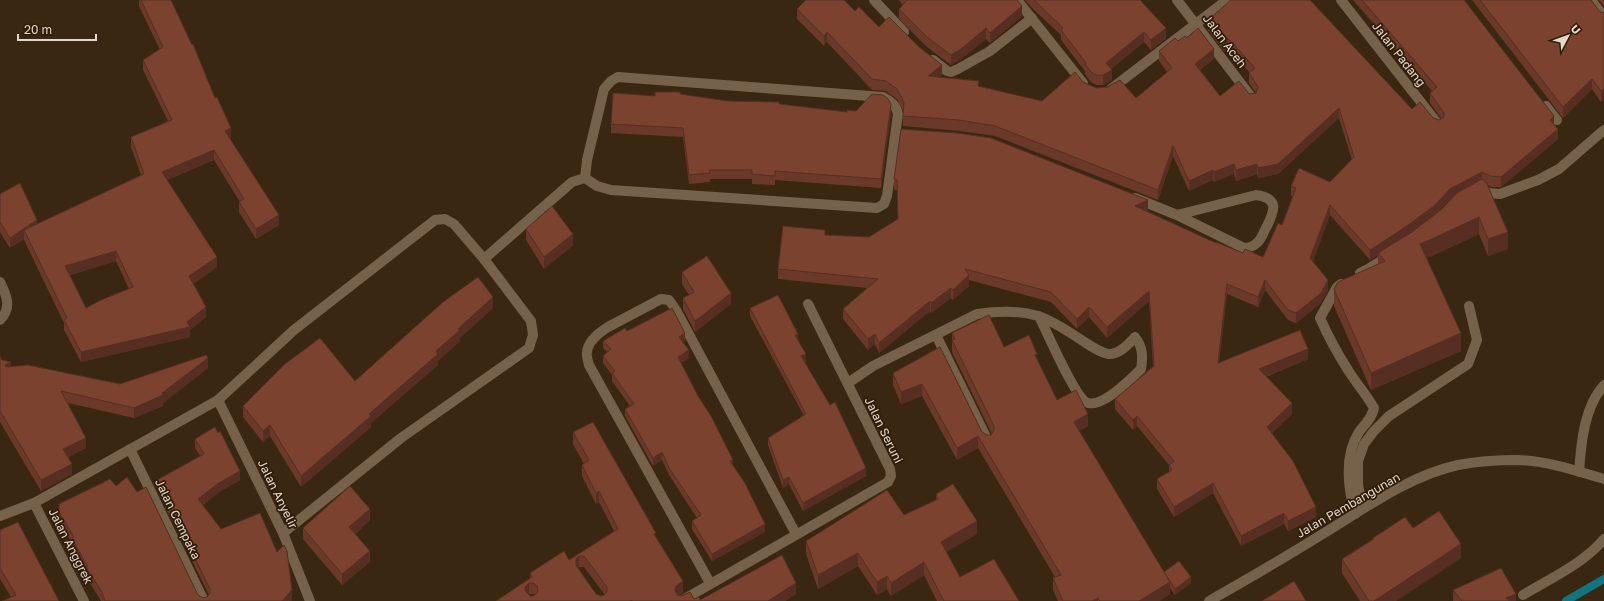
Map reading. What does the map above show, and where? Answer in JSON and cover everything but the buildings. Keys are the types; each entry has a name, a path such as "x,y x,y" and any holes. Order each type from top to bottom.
{"street":[{"path":"874,0 913,41"},
{"path":"1017,0 1090,90"},
{"name":"Jalan Aceh","path":"1177,0 1252,98"},
{"path":"1103,92 1115,86 1227,0"},
{"name":"Jalan Padang","path":"1341,0 1438,124"},
{"path":"1591,0 1604,17"},
{"path":"923,51 938,66 951,72 990,51 1032,18"},
{"path":"618,77 883,97 892,101 898,114 899,132 887,196 884,204 877,208 611,190 597,186 585,178 587,160 604,89 611,81 618,77"},
{"path":"1542,101 1557,120"},
{"path":"1471,196 1482,189 1489,193 1500,194 1521,187 1559,170 1604,130"},
{"path":"484,259 572,182 585,178"},
{"path":"1126,194 1176,215 1244,248 1258,242 1274,212 1274,206 1270,199 1264,196 1256,195 1176,215"},
{"path":"0,515 34,503 218,400 294,330 435,220 445,219 454,224 484,259 531,321 533,335 529,348 401,438 283,533"},
{"path":"1359,511 1350,496 1349,470 1352,448 1359,432 1371,418 1374,408 1367,395 1348,370 1333,346 1320,318 1337,287 1348,278 1368,269 1396,251"},
{"path":"0,282 8,304 6,313 0,320"},
{"path":"710,583 589,365 587,352 590,344 600,332 608,327 661,299 669,300 676,310 796,534"},
{"path":"808,304 848,383 873,366 977,314 995,312 1016,312 1038,316 1067,331 1094,348 1108,354 1120,351 1128,345 1135,336 1140,343 1142,351 1141,369 1127,383 1103,400 1089,404 1074,388 1038,316"},
{"path":"1359,511 1358,461 1364,444 1374,431 1390,416 1468,364 1477,340 1469,306"},
{"path":"936,335 988,441"},
{"name":"Jalan Seruni","path":"680,601 888,482 891,476 890,469 848,383"},
{"path":"1579,472 1581,444 1588,415 1597,393 1604,385"},
{"name":"Jalan Anyelir","path":"218,400 283,533 310,601"},
{"name":"Jalan Cempaka","path":"130,449 204,601"},
{"name":"Jalan Pembangunan","path":"1209,601 1359,511 1433,473 1458,465 1485,461 1519,460 1542,463 1604,479"},
{"name":"Jalan Anggrek","path":"34,503 84,601"},
{"path":"1523,594 1572,566 1594,550 1604,539"}],"waterway":[{"path":"1566,601 1604,579"}]}
